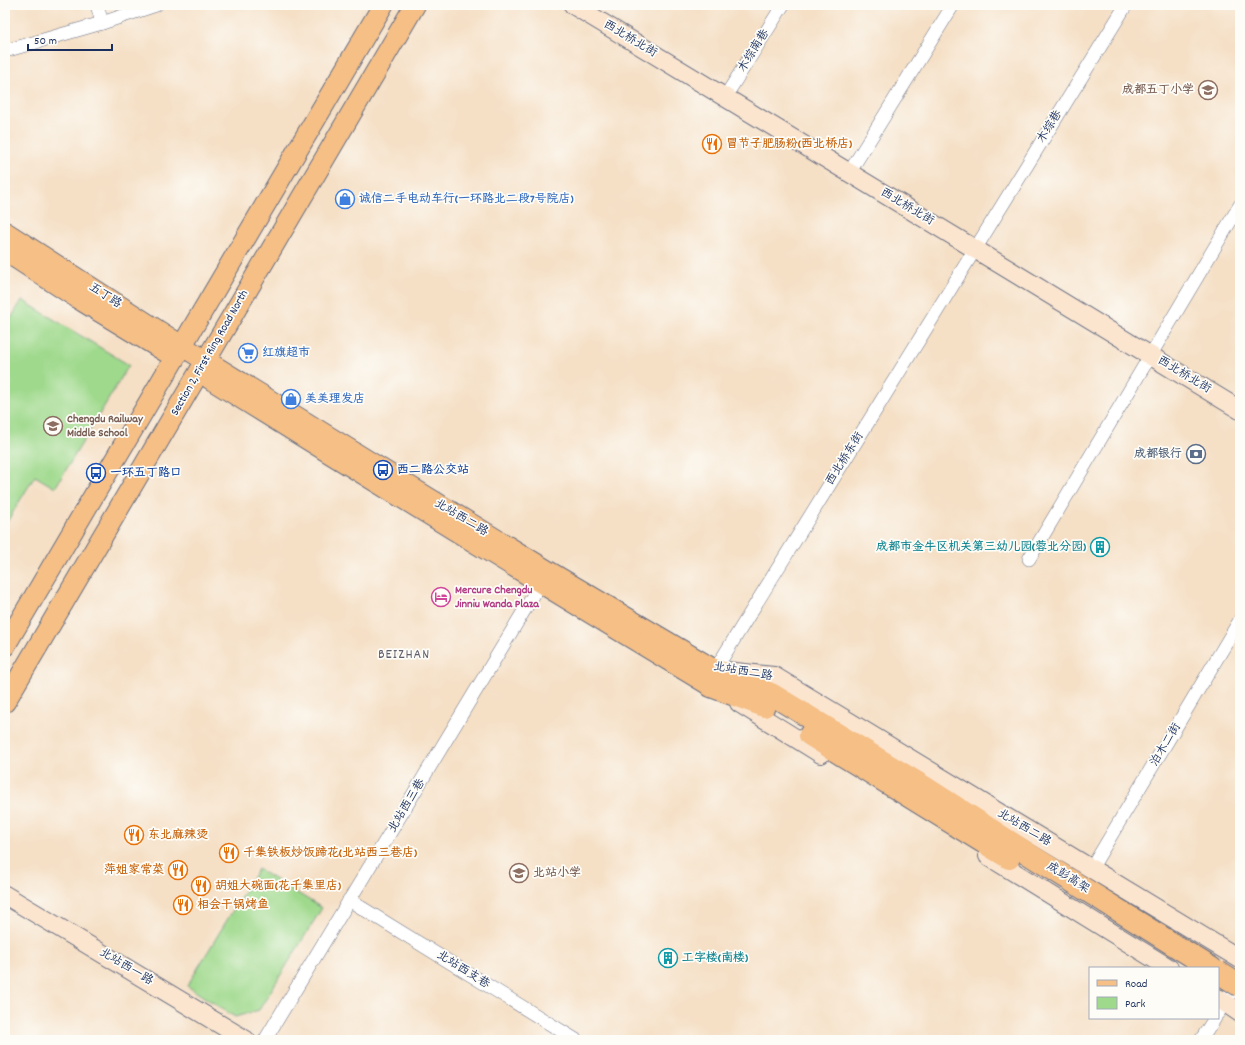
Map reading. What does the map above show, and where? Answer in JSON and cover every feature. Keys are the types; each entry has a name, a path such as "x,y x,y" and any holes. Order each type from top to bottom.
{"highway":[{"path":"713,678 921,794"},
{"name":"成彭高架","path":"921,794 1185,967"},
{"name":"成彭高架","path":"921,794 1035,858 1209,967"},
{"path":"1219,973 1240,986"}],"main road":[{"path":"5,646 384,5"},
{"name":"Section 2, First Ring Road North","path":"5,702 415,5"},
{"name":"五丁路","path":"5,232 179,352 202,366"},
{"name":"五丁路","path":"5,251 82,301 179,352"},
{"name":"北站西二路","path":"202,366 545,577 713,678"}],"street":[{"path":"97,5 102,23"},
{"path":"5,51 102,23 156,5"},
{"name":"西北桥北街","path":"573,5 1240,410"},
{"name":"木综南巷","path":"725,97 783,5"},
{"path":"849,173 953,5"},
{"name":"木综巷","path":"975,249 1126,5"},
{"path":"1029,559 1240,205"},
{"name":"西北桥东街","path":"713,678 975,249"},
{"name":"北站西三巷","path":"265,1040 545,577"},
{"name":"泊木二街","path":"1091,869 1240,620"},
{"name":"北站西二路","path":"713,678 774,676 1240,959"},
{"name":"北站西二路","path":"713,678 1167,967"},
{"name":"北站西一路","path":"5,895 246,1040"},
{"name":"北站西支巷","path":"350,900 576,1040"},
{"path":"1240,977 1224,1001 1240,1013"},
{"path":"1201,1040 1214,1019"}],"green space":[{"name":"Chengdu Railway Middle School","path":"22,300 129,365 55,488 35,476 5,525 5,328"},
{"path":"258,869 322,908 259,1010 235,1017 187,986"}],"place":[{"name":"成都五丁小学","path":"1208,90"},
{"name":"冒节子肥肠粉(西北桥店)","path":"712,144"},
{"name":"诚信二手电动车行(一环路北二段7号院店)","path":"345,199"},
{"name":"红旗超市","path":"248,353"},
{"name":"美美理发店","path":"291,399"},
{"name":"Chengdu Railway Middle School","path":"53,426"},
{"name":"成都银行","path":"1196,454"},
{"name":"西二路公交站","path":"383,470"},
{"name":"一环五丁路口","path":"96,473"},
{"name":"成都市金牛区机关第三幼儿园(蓉北分园)","path":"1100,547"},
{"name":"Mercure Chengdu Jinniu Wanda Plaza","path":"441,597"},
{"name":"东北麻辣烫","path":"134,835"},
{"name":"千集铁板炒饭蹄花(北站西三巷店)","path":"229,853"},
{"name":"萍姐家常菜","path":"178,870"},
{"name":"北站小学","path":"519,873"},
{"name":"胡姐大碗面(花千集里店)","path":"201,886"},
{"name":"相会干锅烤鱼","path":"183,905"},
{"name":"工字楼(南楼)","path":"668,958"}],"district":[{"name":"BEIZHAN","path":"404,655"}]}
